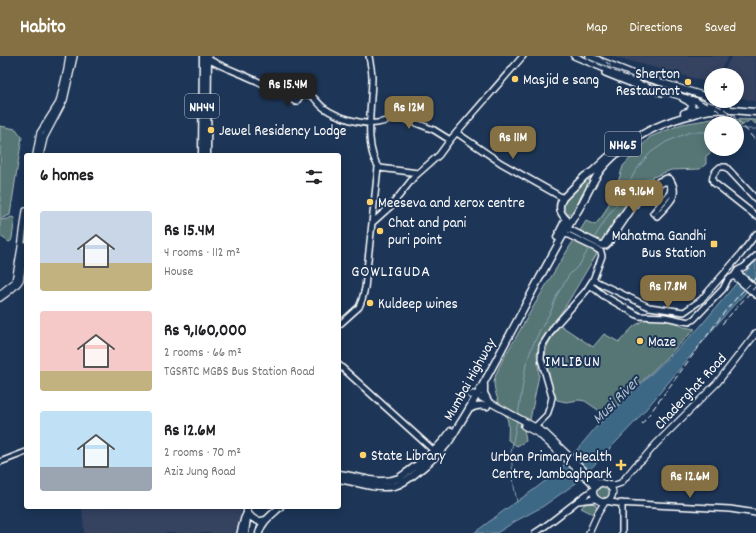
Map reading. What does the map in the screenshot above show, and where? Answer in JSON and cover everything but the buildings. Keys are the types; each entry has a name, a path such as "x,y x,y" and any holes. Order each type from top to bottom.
{"highway":[{"name":"NH44","path":"202,153 206,57"},
{"name":"NH44","path":"206,57 207,153"},
{"name":"Mumbai Highway","path":"563,198 628,140 660,121 689,111 710,108 756,109"},
{"name":"Mumbai Highway","path":"341,479 366,482 393,481 434,451 443,442 485,382 540,277 568,232 598,174 626,145 666,122 710,108 756,112"},
{"path":"563,198 559,208 561,214 566,219 574,218"},
{"name":"Mumbai Highway","path":"341,474 386,487 395,486 402,483 432,459 446,445 468,411 566,219"},
{"path":"468,411 477,406 488,404 484,393 485,382"},
{"path":"247,509 252,518 255,520 265,520"},
{"path":"245,533 247,509"},
{"path":"259,533 265,520 278,509"}],"main road":[{"path":"36,153 40,133 59,103 69,56"},
{"path":"40,153 44,138 64,100 74,56"},
{"path":"574,56 641,84 696,101 704,105"},
{"path":"589,56 634,74 704,97"},
{"path":"1,295 15,282 24,226"},
{"path":"1,295 13,289 18,284 24,257"},
{"name":"Chaderghat Road","path":"605,484 614,485 621,483 636,465 717,383 756,333"},
{"path":"474,397 527,425 548,440"},
{"path":"527,425 535,427 592,480 610,487 612,492 611,498 598,513 589,533"},
{"name":"Chaderghat Road","path":"612,492 618,490 622,486 638,467 639,462"},
{"path":"592,480 595,488 594,496 599,508 598,513"},
{"path":"595,488 597,485 605,484"},
{"path":"596,499 606,502"}],"street":[{"path":"341,323 359,307 365,288 378,167 374,159 370,143 372,76 369,56"},
{"path":"206,57 217,64 268,86 296,102 302,94 308,94 313,97 318,104 333,114 357,122 378,123 398,116 434,130 450,140"},
{"path":"372,223 391,206 418,173 439,155 521,57"},
{"path":"605,73 640,87 687,101 692,105 689,111"},
{"path":"457,133 501,163 563,198"},
{"path":"378,167 418,173"},
{"path":"756,199 734,178 726,167 720,167 716,170 713,176 713,182 756,216"},
{"path":"599,246 642,191 668,178 671,180 675,188 674,197 655,215"},
{"path":"535,427 547,415 552,397 541,359 542,346 554,327 590,285 602,256 599,246 568,232"},
{"path":"593,280 649,307 684,312 701,300 742,254 756,234"},
{"path":"590,285 604,296 639,316 665,317 689,322 703,311 723,289 728,279 736,275 738,270 744,267 756,256"},
{"path":"736,275 756,289"},
{"path":"736,275 756,295"},
{"path":"341,367 434,451"},
{"path":"0,462 24,453"},
{"path":"535,533 595,488"},
{"path":"612,492 622,503 622,533"},
{"path":"574,504 585,500 596,499"},
{"path":"606,502 730,509 756,513"},
{"path":"240,533 247,509"}],"shaded area":[{"path":"611,56 729,56 722,68 704,68 704,81"},
{"path":"732,56 756,56 756,102 744,98 744,68 725,68"},
{"path":"756,260 756,282 730,309 636,421 579,481 542,507 497,533 474,533 532,491 564,465 597,426 698,329"},
{"path":"82,509 241,509 240,529 238,533 84,533"}],"green space":[{"path":"704,120 704,156 706,156 706,164 700,169 671,170 643,181 612,228 565,307 542,340 537,353 539,375 530,420 524,429 526,441 517,446 508,440 508,421 500,405 495,389 495,377 503,360 558,265 586,221 595,225 603,215 615,192 623,166 650,137 682,124"},
{"path":"744,120 756,120 756,124 750,120 744,124"},
{"path":"0,126 16,129 22,137 10,215 0,219"},
{"path":"586,179 590,180 590,182 577,206 572,213 565,212 563,209 566,200"},
{"path":"11,217 15,218 12,238 9,242 0,236 0,220"},
{"path":"654,313 684,327 695,329 607,416 585,401 579,400 566,402 557,400 550,381 545,360 549,342 560,325 593,347 604,334 619,342 633,327"},
{"path":"603,486 608,488 610,493 608,498 603,500 598,498 596,493 598,488"},
{"path":"585,504 595,504 597,508 595,515 581,508"}],"waterway":[{"path":"744,129 756,129"},
{"path":"594,238 621,198 636,170 650,153 666,142 690,132 704,132"},
{"path":"518,415 526,364 532,347 551,311 557,295 569,275 580,264 589,248"},
{"path":"517,420 511,453 517,502"}],"railway":[{"path":"581,56 645,83 708,101 724,109 733,116 756,141"},
{"path":"599,56 612,67"},
{"path":"715,108 723,116"},
{"path":"642,424 726,310 756,278"},
{"path":"722,324 756,286"}],"place":[{"name":"Masjid e sang","path":"515,79"},
{"name":"Sherton Restaurant","path":"688,82"},
{"name":"Jewel Residency Lodge","path":"211,130"},
{"name":"Meeseva and xerox centre","path":"370,202"},
{"name":"Chat and pani puri point","path":"380,231"},
{"name":"Mahatma Gandhi Bus Station","path":"714,244"},
{"name":"Kuldeep wines","path":"370,303"},
{"name":"Maze","path":"640,341"},
{"name":"State Library","path":"363,455"},
{"name":"Urban Primary Health Centre, Jambaghpark","path":"621,465"}],"district":[{"name":"GOWLIGUDA","path":"391,270"},
{"name":"IMLIBUN","path":"573,360"}],"water label":[{"name":"Musi River","path":"615,399"}]}
